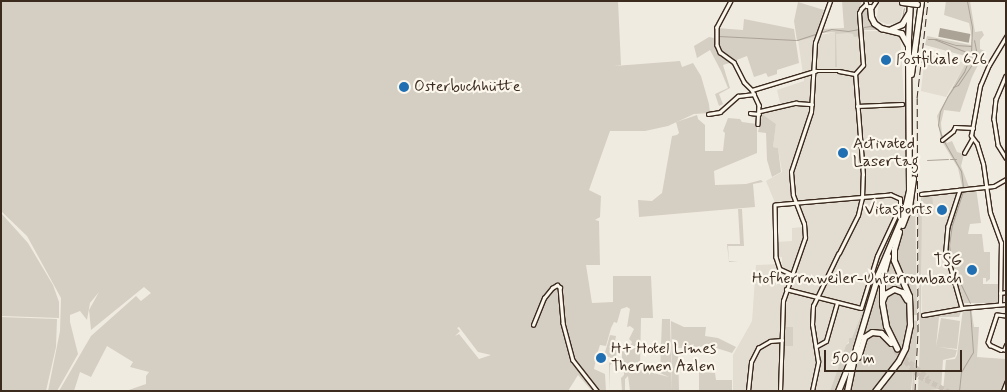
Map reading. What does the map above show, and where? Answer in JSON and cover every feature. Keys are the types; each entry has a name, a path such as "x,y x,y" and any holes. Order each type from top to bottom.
{"highway":[{"path":"901,1 916,3"},
{"path":"890,29 902,24 916,3"},
{"path":"895,348 886,326 882,307 883,272 909,207 913,186 911,74 916,3"},
{"path":"911,74 916,3"},
{"path":"868,4 874,23 881,28 890,29 903,35 908,52"},
{"path":"847,391 856,348 883,260 904,212 910,183 909,11"},
{"path":"875,391 901,357 910,325 909,296 894,260 899,232"},
{"path":"883,260 878,298 882,321 895,348"},
{"path":"875,391 897,358 903,344 908,320 907,300 900,290 894,289 888,292 883,298 882,307"},
{"path":"847,391 861,344 867,335 875,332 881,333 895,348"},
{"path":"838,391 856,348"}],"street":[{"path":"731,1 717,27 716,37 719,50 734,62 744,82 754,94 760,113 758,124"},
{"path":"780,391 786,289 804,246 805,238 804,224 796,204 791,182 792,172 813,104 816,39 830,1"},
{"path":"812,391 818,368 812,325 816,297 858,215 862,198 863,176 855,74 863,65 861,8 868,4 874,6 876,1"},
{"path":"964,153 972,139 980,86 989,65 1006,37"},
{"path":"752,90 815,72 847,72 855,74"},
{"path":"1006,76 996,99 994,119 998,146 1006,158"},
{"path":"708,114 720,112 738,96 754,94"},
{"path":"750,113 760,113 796,103 813,104"},
{"path":"857,106 902,104"},
{"path":"943,139 955,127 973,128"},
{"path":"972,139 979,149 988,187 990,213 1001,243 1000,304"},
{"path":"921,194 994,186 1006,179"},
{"path":"960,190 948,226 946,251 962,308"},
{"path":"786,289 861,308 877,256 900,207 900,199 891,195 775,206 775,249 780,268 791,274"},
{"path":"1001,243 1006,242"},
{"path":"1001,258 1006,258"},
{"path":"1001,275 1006,275"},
{"path":"533,325 544,298 557,285 560,287 563,323 573,360 597,391"},
{"path":"1000,293 1006,292"},
{"path":"816,346 826,341 838,303"},
{"path":"923,316 962,308 1006,304"},
{"path":"1006,316 997,316 988,342 990,345 1001,350 1004,350 1006,344"},
{"path":"748,391 751,362 758,348 770,340 782,340"},
{"path":"1003,391 1006,382"}],"shaded area":[{"path":"1,1 618,1 621,65 614,66 680,61 682,67 693,63 701,76 709,104 710,113 694,114 668,126 645,131 610,131 589,190 601,196 600,217 595,220 599,221 600,265 586,265 592,303 613,302 613,276 651,276 653,318 641,318 640,368 630,366 628,372 630,367 669,377 660,373 662,319 670,319 672,391 630,391 628,376 625,379 625,391 622,391 621,378 624,375 624,366 615,361 610,365 610,391 609,363 612,360 610,357 604,356 610,335 616,336 614,347 619,348 615,358 622,359 622,348 626,349 626,357 632,342 629,339 634,329 630,326 627,327 630,309 627,307 621,309 617,323 614,322 611,328 606,346 600,345 597,354 594,369 605,374 606,391 592,391 578,375 568,391 126,391 146,384 146,376 149,372 172,378 130,367 133,362 107,346 91,377 80,372 74,391 59,391 91,336 136,296 141,301 151,293 144,287 91,330 89,310 99,292 90,303 87,320 80,311 70,315 78,354 57,391 48,391 60,331 61,298 27,236 1,211","holes":["459,327 478,352 491,355 479,359 459,334 455,336 460,331 457,328"]},
{"path":"842,1 862,1 858,12 859,27 862,27 862,10 867,7 879,30 865,30 860,32 860,36 854,37 853,34 848,33 836,34 837,67 835,67 835,32 820,33 821,29 844,28"},
{"path":"879,1 904,1 900,23 887,24 879,21 877,17"},
{"path":"946,1 970,1 975,32 982,31 984,35 980,40 980,49 985,51 972,77 960,112 944,110 941,123 942,134 947,143 952,141 957,152 964,154 961,166 969,187 966,189 976,188 981,223 970,224 968,234 982,234 984,252 990,252 990,279 986,282 986,278 983,278 983,284 998,284 999,303 962,303 947,251 949,229 962,186 958,168 941,140 937,116 969,57 925,45 927,36 971,45 972,38 969,23 944,15"},
{"path":"798,2 824,10 815,37 797,41 794,21"},
{"path":"744,19 794,29 799,63 777,70 777,74 768,77 766,73 754,77 747,56 734,61 722,52 717,46 717,28 743,30"},
{"path":"940,28 970,34 969,43 938,37"},
{"path":"879,31 883,34 900,33 909,185 906,186 905,194 877,256 863,310 852,338 846,345 830,391 733,391 733,355 752,321 756,265 782,264 782,257 777,258 776,242 792,241 792,228 803,227 795,204 776,205 766,181 782,172 778,148 773,147 776,124 760,113 781,107 777,90 804,81 798,40 835,32"},
{"path":"709,37 714,38 718,50 733,62 723,65 730,88 719,94 723,104 719,106 715,94 728,88 721,71 710,50 697,58 694,46"},
{"path":"925,54 966,63 946,97 921,91"},
{"path":"762,114 776,124 773,147 778,148 781,172 772,177 767,160 766,133 758,132"},
{"path":"697,115 698,119 705,125 705,151 723,151 725,133 723,131 728,118 757,124 757,153 714,171 715,185 746,184 761,180 763,182 753,184 755,207 639,217 638,200 652,201 662,193 672,136 679,133 676,122"},
{"path":"906,185 909,185 900,219 881,258 856,342 836,391 830,391 846,345 849,343 849,338 852,338 863,310 877,256 900,207 900,199 905,194"},
{"path":"915,190 917,315 914,315 913,320 917,321 917,332 914,391 912,391 913,371 911,391 840,391 853,359 878,278 883,278 886,265 912,207"},
{"path":"958,191 946,230 944,252 960,307 922,313 921,195"},
{"path":"932,194 933,204 922,206 921,316 937,316 962,309 959,317 939,317 936,347 941,318 960,321 957,349 939,347 957,350 955,357 943,360 941,389 918,391 920,340 918,205 921,205 921,195 923,202 922,195"},
{"path":"738,209 742,209 744,246 728,246 729,261 738,262 729,262 727,244 740,244"},
{"path":"1,213 28,243 53,285 59,302 59,318 1,316"},
{"path":"971,307 974,327 979,327 977,357 1006,359 1006,377 1001,391 943,391 946,360 955,359 957,355 963,309"},
{"path":"1,317 57,319 56,347 46,391 1,391"},
{"path":"671,321 684,327 706,327 705,336 718,338 736,347 732,353 710,346 678,348 679,391 672,391"},
{"path":"783,327 793,327 793,346 783,346"},
{"path":"699,372 715,373 716,380 732,380 732,391 699,391"}],"waterway":[{"path":"963,187 961,171 942,138 938,125 940,111 964,72 971,54 972,27 967,1"},
{"path":"902,19 904,8"},
{"path":"867,9 867,17 873,26"},
{"path":"864,27 870,26 880,30"},
{"path":"822,32 831,29 848,31 859,29"},
{"path":"797,40 816,34"},
{"path":"718,36 796,40"},
{"path":"928,39 971,46"},
{"path":"934,39 971,54"},
{"path":"953,87 958,85 972,64 976,50 974,40"},
{"path":"927,160 948,159"},
{"path":"950,159 956,159"},
{"path":"963,191 952,224 949,245 952,266 970,303"},
{"path":"959,391 961,372 973,352 970,309"}],"tunnel":[{"path":"895,350 919,376 949,391"},
{"path":"904,357 928,378"}],"railway":[{"path":"915,391 918,332 917,98 928,1"}],"place":[{"name":"Postfiliale 626","path":"886,60"},
{"name":"Osterbuchhütte","path":"404,87"},
{"name":"Activated Lasertag","path":"843,153"},
{"name":"Vitasports","path":"942,210"},
{"name":"TSG Hofherrnweiler-Unterrombach","path":"972,270"},
{"name":"H+ Hotel Limes Thermen Aalen","path":"601,358"}]}
